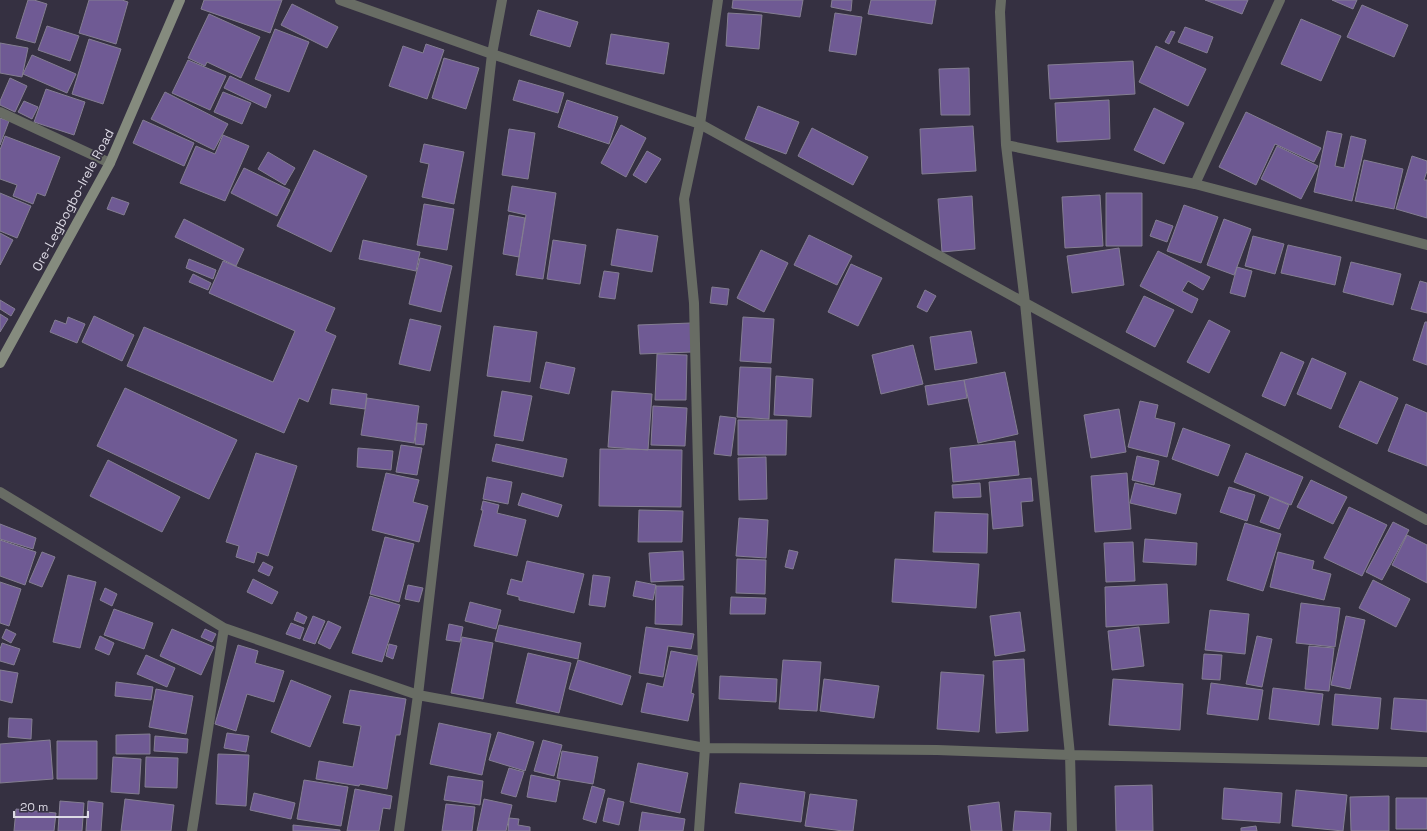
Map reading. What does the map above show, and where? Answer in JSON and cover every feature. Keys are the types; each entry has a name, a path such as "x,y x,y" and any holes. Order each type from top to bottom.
{"main road":[{"name":"Ore-Legbogbo-Irele Road","path":"0,363 110,163 180,0"}],"street":[{"path":"340,0 492,54 700,124 1025,303 1427,520"},
{"path":"399,831 418,695 492,54 502,0"},
{"path":"700,831 705,748 694,303 684,199 700,124 718,0"},
{"path":"1001,0 1000,12 1006,145 1025,303 1070,755 1072,831"},
{"path":"1194,184 1280,0"},
{"path":"0,112 110,163"},
{"path":"1006,145 1194,184 1427,245"},
{"path":"0,492 224,628 418,695 705,748 937,750 1070,755 1427,762"},
{"path":"192,831 224,628"}],"building":[{"path":"28,0 34,0 47,4 35,43 16,38"},
{"path":"89,0 122,0 128,2 116,44 79,33"},
{"path":"204,0 282,0 270,33 201,9"},
{"path":"733,0 803,0 800,17 732,8"},
{"path":"832,0 852,0 851,11 831,7"},
{"path":"871,0 936,0 932,24 868,14"},
{"path":"1205,0 1248,0 1242,14"},
{"path":"1332,0 1357,0 1353,9"},
{"path":"292,4 338,27 327,48 281,25"},
{"path":"1362,5 1408,25 1394,57 1347,37"},
{"path":"538,10 578,22 570,47 530,35"},
{"path":"728,13 762,15 759,49 726,46"},
{"path":"835,13 862,17 856,55 829,51"},
{"path":"209,14 260,37 241,78 207,62 205,66 188,58"},
{"path":"1301,19 1341,36 1321,81 1281,64"},
{"path":"47,26 79,36 70,61 38,50"},
{"path":"1185,27 1213,37 1207,53 1178,42"},
{"path":"275,29 309,42 289,92 255,79"},
{"path":"1171,31 1175,32 1169,44 1165,42"},
{"path":"611,34 669,43 664,74 606,64"},
{"path":"89,39 121,49 103,104 72,94"},
{"path":"0,43 28,48 22,77 0,73"},
{"path":"426,44 444,50 427,99 389,86 403,46 423,53"},
{"path":"1156,46 1206,69 1188,106 1139,82"},
{"path":"32,55 76,74 67,93 23,74"},
{"path":"444,58 479,68 466,109 432,98"},
{"path":"188,60 226,76 210,110 172,93"},
{"path":"1133,61 1135,94 1050,99 1048,65"},
{"path":"969,68 970,115 941,115 939,69"},
{"path":"230,76 271,95 266,108 224,88"},
{"path":"10,78 27,86 15,112 0,105 0,101"},
{"path":"519,80 564,93 558,113 513,100"},
{"path":"46,89 85,102 74,135 34,122"},
{"path":"165,92 228,124 214,150 151,119"},
{"path":"223,92 251,103 242,124 214,112"},
{"path":"567,100 618,117 609,144 558,127"},
{"path":"1109,100 1110,139 1057,142 1055,103"},
{"path":"24,101 38,107 32,119 18,112"},
{"path":"758,106 799,122 786,154 745,139"},
{"path":"1154,108 1184,123 1164,164 1134,150"},
{"path":"1246,112 1321,148 1314,162 1275,144 1256,185 1219,167"},
{"path":"0,118 9,121 0,145"},
{"path":"143,120 194,143 184,166 133,143"},
{"path":"621,125 646,138 626,177 601,163"},
{"path":"973,126 976,171 922,174 920,129"},
{"path":"812,128 868,157 853,185 798,156"},
{"path":"509,129 535,133 528,179 502,175"},
{"path":"1327,131 1342,134 1335,166 1344,168 1351,136 1366,140 1352,201 1314,192"},
{"path":"223,135 249,146 225,201 180,183 196,146 215,154"},
{"path":"5,136 60,157 45,196 37,193 33,204 13,196 17,185 0,179 0,150"},
{"path":"424,144 464,152 454,204 422,197 429,164 420,162"},
{"path":"1277,146 1318,166 1301,199 1261,179"},
{"path":"314,150 367,176 331,252 277,226"},
{"path":"647,151 661,159 646,183 633,175"},
{"path":"268,152 295,168 285,185 258,169"},
{"path":"1412,156 1427,161 1427,171 1424,180 1427,180 1427,218 1396,209"},
{"path":"1364,160 1403,169 1394,209 1355,201"},
{"path":"244,168 290,190 277,216 231,193"},
{"path":"512,186 556,193 543,279 516,275 526,215 508,211"},
{"path":"0,193 31,206 17,238 0,231"},
{"path":"1106,193 1142,193 1142,246 1106,246"},
{"path":"1100,195 1103,246 1065,248 1062,197"},
{"path":"972,196 975,249 942,252 938,199"},
{"path":"112,197 129,203 124,215 107,209"},
{"path":"424,204 454,209 447,250 417,245"},
{"path":"1184,205 1218,217 1201,263 1167,251"},
{"path":"509,215 525,218 519,257 503,254"},
{"path":"184,219 244,249 236,266 175,237"},
{"path":"1224,219 1251,229 1234,275 1207,265"},
{"path":"1156,220 1173,226 1167,242 1150,236"},
{"path":"617,229 658,236 652,272 611,265"},
{"path":"0,233 13,240 0,265"},
{"path":"809,235 852,256 837,285 794,265"},
{"path":"1253,236 1284,244 1275,274 1245,266"},
{"path":"363,240 420,252 416,271 359,259"},
{"path":"553,240 586,245 580,284 547,279"},
{"path":"1288,245 1341,257 1335,285 1281,273"},
{"path":"1119,248 1124,285 1072,293 1067,256"},
{"path":"761,250 788,263 764,312 737,298"},
{"path":"1158,251 1210,277 1203,290 1188,281 1182,291 1198,299 1192,313 1140,286"},
{"path":"420,258 452,266 441,312 409,304"},
{"path":"189,259 216,270 213,279 186,268"},
{"path":"223,261 335,308 325,331 336,336 308,402 299,398 284,433 127,366 144,327 273,382 295,331 209,293"},
{"path":"1351,262 1401,274 1393,305 1343,292"},
{"path":"851,264 882,278 858,326 828,312"},
{"path":"1237,267 1252,271 1245,297 1230,293"},
{"path":"604,271 619,273 615,299 599,297"},
{"path":"193,274 211,283 208,290 189,282"},
{"path":"1420,281 1427,283 1427,313 1411,309"},
{"path":"712,287 729,289 727,305 710,303"},
{"path":"925,290 936,296 927,312 917,307"},
{"path":"1144,296 1174,310 1155,347 1126,332"},
{"path":"0,300 15,309 11,316 0,309"},
{"path":"0,314 8,319 0,332"},
{"path":"94,316 134,335 122,361 82,342"},
{"path":"68,317 85,324 77,343 50,332 55,320 66,324"},
{"path":"743,317 774,319 771,363 740,361"},
{"path":"410,319 441,326 430,371 399,364"},
{"path":"1209,320 1230,331 1209,373 1187,362"},
{"path":"1425,322 1427,322 1427,365 1413,360"},
{"path":"691,323 692,352 640,354 638,325"},
{"path":"494,326 537,332 530,382 487,376"},
{"path":"971,331 977,363 935,370 930,337"},
{"path":"913,345 923,384 881,394 872,355"},
{"path":"1281,352 1304,362 1285,406 1262,396"},
{"path":"657,354 687,355 686,400 655,400"},
{"path":"1312,358 1346,373 1331,409 1297,394"},
{"path":"546,362 575,368 569,394 540,388"},
{"path":"740,367 771,368 769,419 737,417"},
{"path":"1005,372 1018,434 978,443 964,380"},
{"path":"776,376 813,379 811,417 774,415"},
{"path":"964,380 967,398 928,405 925,386"},
{"path":"1360,381 1398,398 1377,444 1339,427"},
{"path":"125,388 237,440 209,499 97,446"},
{"path":"332,389 367,394 365,409 330,404"},
{"path":"502,391 532,396 523,441 494,436"},
{"path":"612,391 652,394 648,450 608,447"},
{"path":"367,398 419,406 414,443 361,435"},
{"path":"1140,401 1158,405 1155,418 1175,423 1167,457 1128,447"},
{"path":"1406,404 1427,413 1427,466 1388,451"},
{"path":"653,406 687,408 685,446 651,445"},
{"path":"1119,409 1126,452 1091,458 1084,415"},
{"path":"720,416 736,418 731,456 714,454"},
{"path":"738,420 787,420 786,455 738,455"},
{"path":"417,423 427,424 424,445 415,444"},
{"path":"1183,428 1230,445 1218,476 1172,459"},
{"path":"1015,441 1019,475 953,482 950,448"},
{"path":"496,444 567,459 563,477 492,461"},
{"path":"401,445 422,448 417,475 396,472"},
{"path":"358,448 393,451 391,470 357,467"},
{"path":"600,449 682,450 681,507 599,506"},
{"path":"256,453 297,466 268,556 257,552 254,563 236,557 239,546 226,542"},
{"path":"1246,453 1303,477 1291,505 1234,482"},
{"path":"1137,456 1159,461 1154,485 1132,480"},
{"path":"766,457 767,499 739,500 738,458"},
{"path":"108,460 180,497 162,532 90,496"},
{"path":"386,473 419,480 413,502 428,506 419,542 372,530"},
{"path":"1127,473 1131,529 1095,532 1091,476"},
{"path":"487,477 512,482 508,504 483,499"},
{"path":"1031,478 1033,501 1021,502 1023,526 993,529 989,482"},
{"path":"1311,480 1347,497 1333,524 1297,507"},
{"path":"980,483 981,497 953,498 952,485"},
{"path":"1135,483 1181,494 1176,514 1130,503"},
{"path":"1229,487 1255,495 1247,521 1220,512"},
{"path":"522,493 562,505 558,517 518,505"},
{"path":"1270,497 1289,505 1279,529 1260,522"},
{"path":"483,501 499,505 497,513 526,520 517,556 474,546 483,510 481,510"},
{"path":"1349,507 1387,525 1362,576 1324,558"},
{"path":"639,510 683,511 682,542 638,542"},
{"path":"935,512 988,514 987,553 933,552"},
{"path":"739,518 768,520 766,558 736,556"},
{"path":"1393,522 1409,530 1382,580 1366,572"},
{"path":"1245,523 1281,534 1263,591 1227,580"},
{"path":"0,524 36,538 33,549 0,539"},
{"path":"1407,535 1427,545 1427,583 1392,565"},
{"path":"385,537 414,544 399,602 370,594"},
{"path":"1145,539 1197,543 1196,565 1143,562"},
{"path":"0,540 36,552 25,585 0,576"},
{"path":"1133,542 1135,581 1106,582 1104,543"},
{"path":"789,550 798,552 793,569 785,567"},
{"path":"683,551 684,580 651,582 649,553"},
{"path":"42,552 55,557 42,587 29,582"},
{"path":"1278,552 1314,561 1312,569 1331,574 1324,600 1270,587"},
{"path":"737,559 766,560 765,594 736,593"},
{"path":"895,559 979,564 976,608 892,602"},
{"path":"527,561 584,574 574,613 519,600 519,597 507,594 511,579 522,582"},
{"path":"263,562 273,567 269,576 258,571"},
{"path":"68,575 96,582 80,648 53,642"},
{"path":"593,575 610,577 605,607 589,605"},
{"path":"253,579 278,592 272,604 247,592"},
{"path":"1373,580 1410,599 1396,627 1359,608"},
{"path":"636,581 656,585 653,600 633,596"},
{"path":"0,582 21,589 9,626 0,623"},
{"path":"1167,584 1169,623 1106,627 1105,587"},
{"path":"408,585 423,588 419,602 405,599"},
{"path":"656,586 683,586 682,625 655,624"},
{"path":"105,588 117,594 112,606 100,600"},
{"path":"370,596 400,605 382,662 352,653"},
{"path":"731,597 766,598 765,614 730,614"},
{"path":"470,602 501,610 496,629 465,621"},
{"path":"1301,603 1340,608 1335,647 1296,643"},
{"path":"114,609 153,623 144,649 104,635"},
{"path":"1210,610 1249,614 1245,654 1205,650"},
{"path":"297,612 307,617 304,624 294,620"},
{"path":"1020,612 1025,651 995,656 990,616"},
{"path":"313,616 325,621 315,644 303,640"},
{"path":"1346,616 1365,620 1350,689 1331,685"},
{"path":"328,621 341,627 330,649 318,643"},
{"path":"291,623 304,628 300,639 286,634"},
{"path":"449,624 463,627 460,642 446,640"},
{"path":"499,625 581,643 578,659 495,641"},
{"path":"646,627 694,634 691,649 668,646 663,677 639,673"},
{"path":"1139,627 1144,666 1112,670 1108,631"},
{"path":"6,629 16,634 11,643 2,638"},
{"path":"172,629 214,647 201,675 160,656"},
{"path":"205,629 216,634 212,642 201,637"},
{"path":"100,636 114,643 109,655 95,649"},
{"path":"1257,636 1272,639 1262,687 1246,684"},
{"path":"462,637 493,643 483,699 451,693"},
{"path":"2,643 20,649 14,665 0,661 0,649"},
{"path":"389,644 397,646 393,659 386,656"},
{"path":"238,645 258,651 255,663 284,671 274,702 247,694 236,731 215,724"},
{"path":"1309,646 1334,648 1329,691 1305,689"},
{"path":"671,651 698,656 691,693 694,694 688,721 641,712 647,683 663,687"},
{"path":"528,653 571,663 559,713 516,703"},
{"path":"1204,654 1222,655 1220,680 1202,679"},
{"path":"146,655 175,668 167,687 137,674"},
{"path":"1024,659 1028,731 996,733 993,661"},
{"path":"578,660 631,676 622,705 569,689"},
{"path":"783,660 821,662 817,711 779,709"},
{"path":"0,670 18,673 12,703 0,700"},
{"path":"941,672 984,675 979,732 937,729"},
{"path":"720,676 777,679 776,702 719,699"},
{"path":"824,679 879,686 874,718 820,711"},
{"path":"1113,679 1183,684 1180,730 1109,725"},
{"path":"291,680 331,696 310,747 271,732"},
{"path":"116,682 153,687 151,700 115,696"},
{"path":"1211,683 1263,690 1258,720 1207,714"},
{"path":"1273,688 1323,694 1319,725 1269,719"},
{"path":"156,689 193,696 186,734 149,727"},
{"path":"350,690 406,699 400,735 396,735 387,789 316,779 319,761 353,767 361,726 343,723"},
{"path":"1335,694 1381,698 1378,729 1332,725"},
{"path":"1394,698 1427,700 1427,732 1391,729"},
{"path":"9,718 32,719 31,739 8,737"},
{"path":"439,723 491,734 482,775 430,764"},
{"path":"498,732 534,742 525,771 489,760"},
{"path":"227,733 249,736 246,752 224,748"},
{"path":"150,734 150,754 116,754 116,735"},
{"path":"155,736 188,739 187,753 154,751"},
{"path":"50,740 53,779 0,783 0,744"},
{"path":"543,740 562,745 554,776 534,771"},
{"path":"57,741 97,741 97,779 57,779"},
{"path":"562,751 598,757 593,784 557,778"},
{"path":"218,754 249,755 246,806 216,804"},
{"path":"113,757 141,759 139,794 111,792"},
{"path":"146,757 178,758 177,788 145,787"},
{"path":"638,763 688,773 680,813 630,802"},
{"path":"509,768 524,772 516,797 501,793"},
{"path":"531,775 560,781 556,802 527,797"},
{"path":"448,776 483,781 480,805 444,800"},
{"path":"304,780 348,787 341,826 297,819"},
{"path":"740,783 805,792 801,822 735,813"},
{"path":"1152,785 1153,831 1116,831 1115,786"},
{"path":"592,786 605,790 596,823 583,819"},
{"path":"1224,788 1282,793 1280,823 1222,819"},
{"path":"355,789 392,796 390,809 383,808 379,831 347,831"},
{"path":"1296,790 1347,795 1343,831 1292,826"},
{"path":"254,793 295,803 291,819 250,810"},
{"path":"810,794 857,800 853,831 805,826"},
{"path":"1389,796 1389,831 1351,831 1350,797"},
{"path":"608,798 624,802 619,825 603,821"},
{"path":"1396,798 1427,798 1427,829 1396,829"},
{"path":"125,799 174,805 171,831 121,831"},
{"path":"484,799 512,805 506,831 477,831"},
{"path":"60,801 84,803 82,831 58,831"},
{"path":"88,801 103,803 101,831 86,831"},
{"path":"999,802 1002,831 971,831 968,806"},
{"path":"446,804 475,807 472,831 442,831"},
{"path":"16,809 56,813 54,831 14,831"},
{"path":"1015,811 1051,813 1050,831 1013,831"},
{"path":"642,812 685,819 683,831 639,831"},
{"path":"509,818 519,819 518,825 530,827 530,831 508,831"},
{"path":"293,825 340,830 340,831 293,831"},
{"path":"1256,826 1257,831 1241,831 1241,828"}]}
